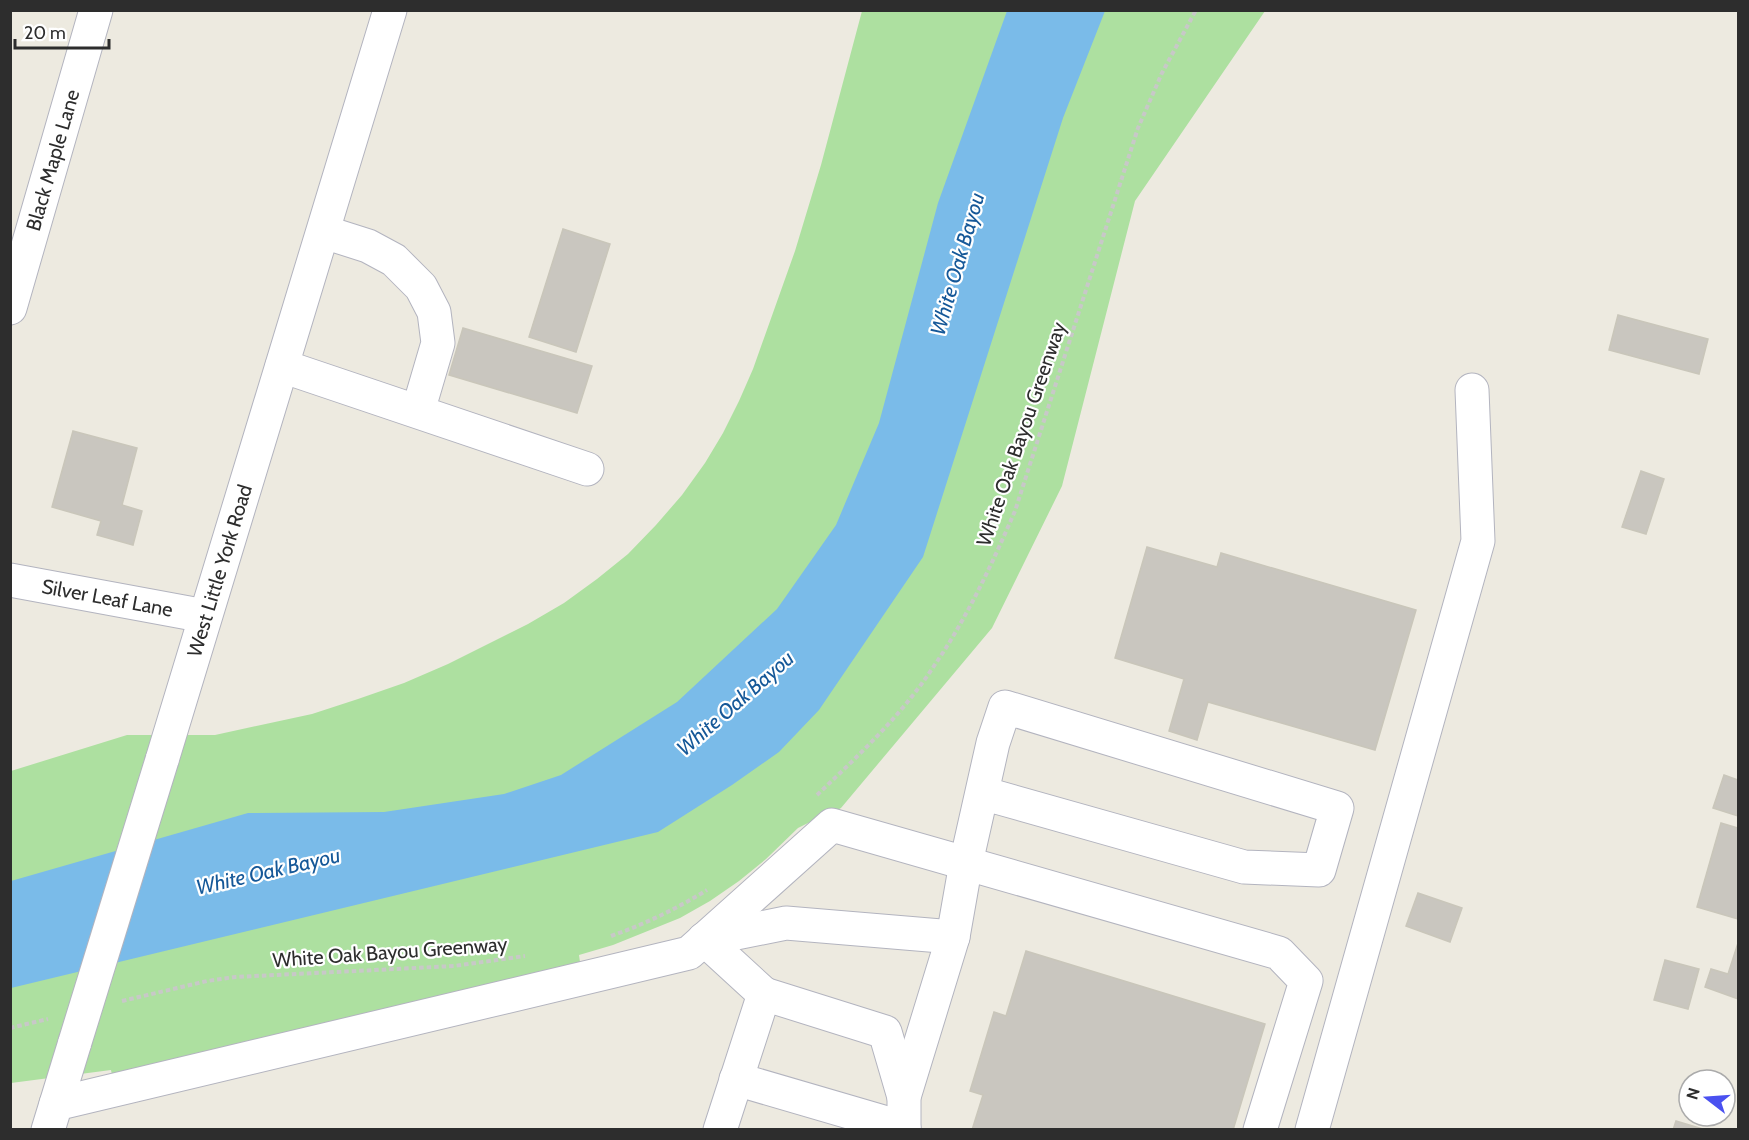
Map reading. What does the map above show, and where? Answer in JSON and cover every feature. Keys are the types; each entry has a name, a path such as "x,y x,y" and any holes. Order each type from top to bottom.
{"street":[{"name":"Black Maple Lane","path":"10,308 96,10"},
{"name":"West Little York Road","path":"52,1117 66,1029 162,760 390,10"},
{"path":"324,232 368,246 394,260 421,287 434,312 438,343 418,411"},
{"path":"282,366 586,469"},
{"path":"1312,1130 1478,541 1472,390"},
{"name":"Silver Leaf Lane","path":"10,580 205,616"},
{"path":"904,1118 953,937 966,863 993,743 1005,707 1337,808 1319,870 1255,868 1244,867 982,793"},
{"path":"52,1117 688,954 832,825 1279,953 1306,981 1260,1130"},
{"path":"704,939 786,922 953,937"},
{"path":"704,939 764,994 885,1032 904,1118"},
{"path":"720,1130 764,994"},
{"path":"736,1079 904,1118"}],"path":[{"name":"White Oak Bayou Greenway","path":"811,801 870,745 934,667 968,611 997,554 1015,511 1138,128 1162,74 1196,10"},
{"path":"607,937 636,927 708,890"},
{"name":"White Oak Bayou Greenway","path":"115,1003 207,981 235,977 454,966 531,955"},
{"path":"10,1028 66,1029"}],"green space":[{"path":"862,11 1265,11 1135,201 1062,486 992,628 841,808 798,828 739,881 680,918 613,945 579,955 581,969 112,1075 111,1070 11,1083 11,771 127,735 215,735 312,714 404,683 528,624 564,603 628,554 682,495 705,463 723,433 753,369 795,251 821,165"}],"water":[{"name":"White Oak Bayou","path":"1007,11 1105,11 1063,118 923,557 819,710 779,752 658,832 11,988 11,881 248,813 384,812 504,794 561,775 677,702 777,609 836,525 879,423 938,203"}],"building":[{"path":"563,229 610,244 576,352 529,337"},
{"path":"1618,315 1708,339 1699,374 1609,350"},
{"path":"463,328 592,366 577,413 449,375"},
{"path":"73,431 137,448 122,505 142,511 133,545 97,535 101,521 52,507"},
{"path":"1641,471 1664,479 1646,534 1622,527"},
{"path":"1147,547 1217,567 1221,553 1416,610 1375,750 1208,702 1197,740 1169,731 1184,679 1115,658"},
{"path":"1724,775 1738,780 1738,816 1713,808"},
{"path":"1721,823 1738,828 1738,919 1697,907"},
{"path":"1418,893 1462,908 1450,942 1406,926"},
{"path":"1738,943 1738,999 1705,987 1711,969 1728,974"},
{"path":"1026,951 1265,1024 1233,1130 972,1130 983,1095 970,1091 994,1012 1006,1016"},
{"path":"1665,960 1699,969 1688,1009 1654,1000"},
{"path":"1676,1121 1677,1128 1706,1130 1673,1130"}]}
